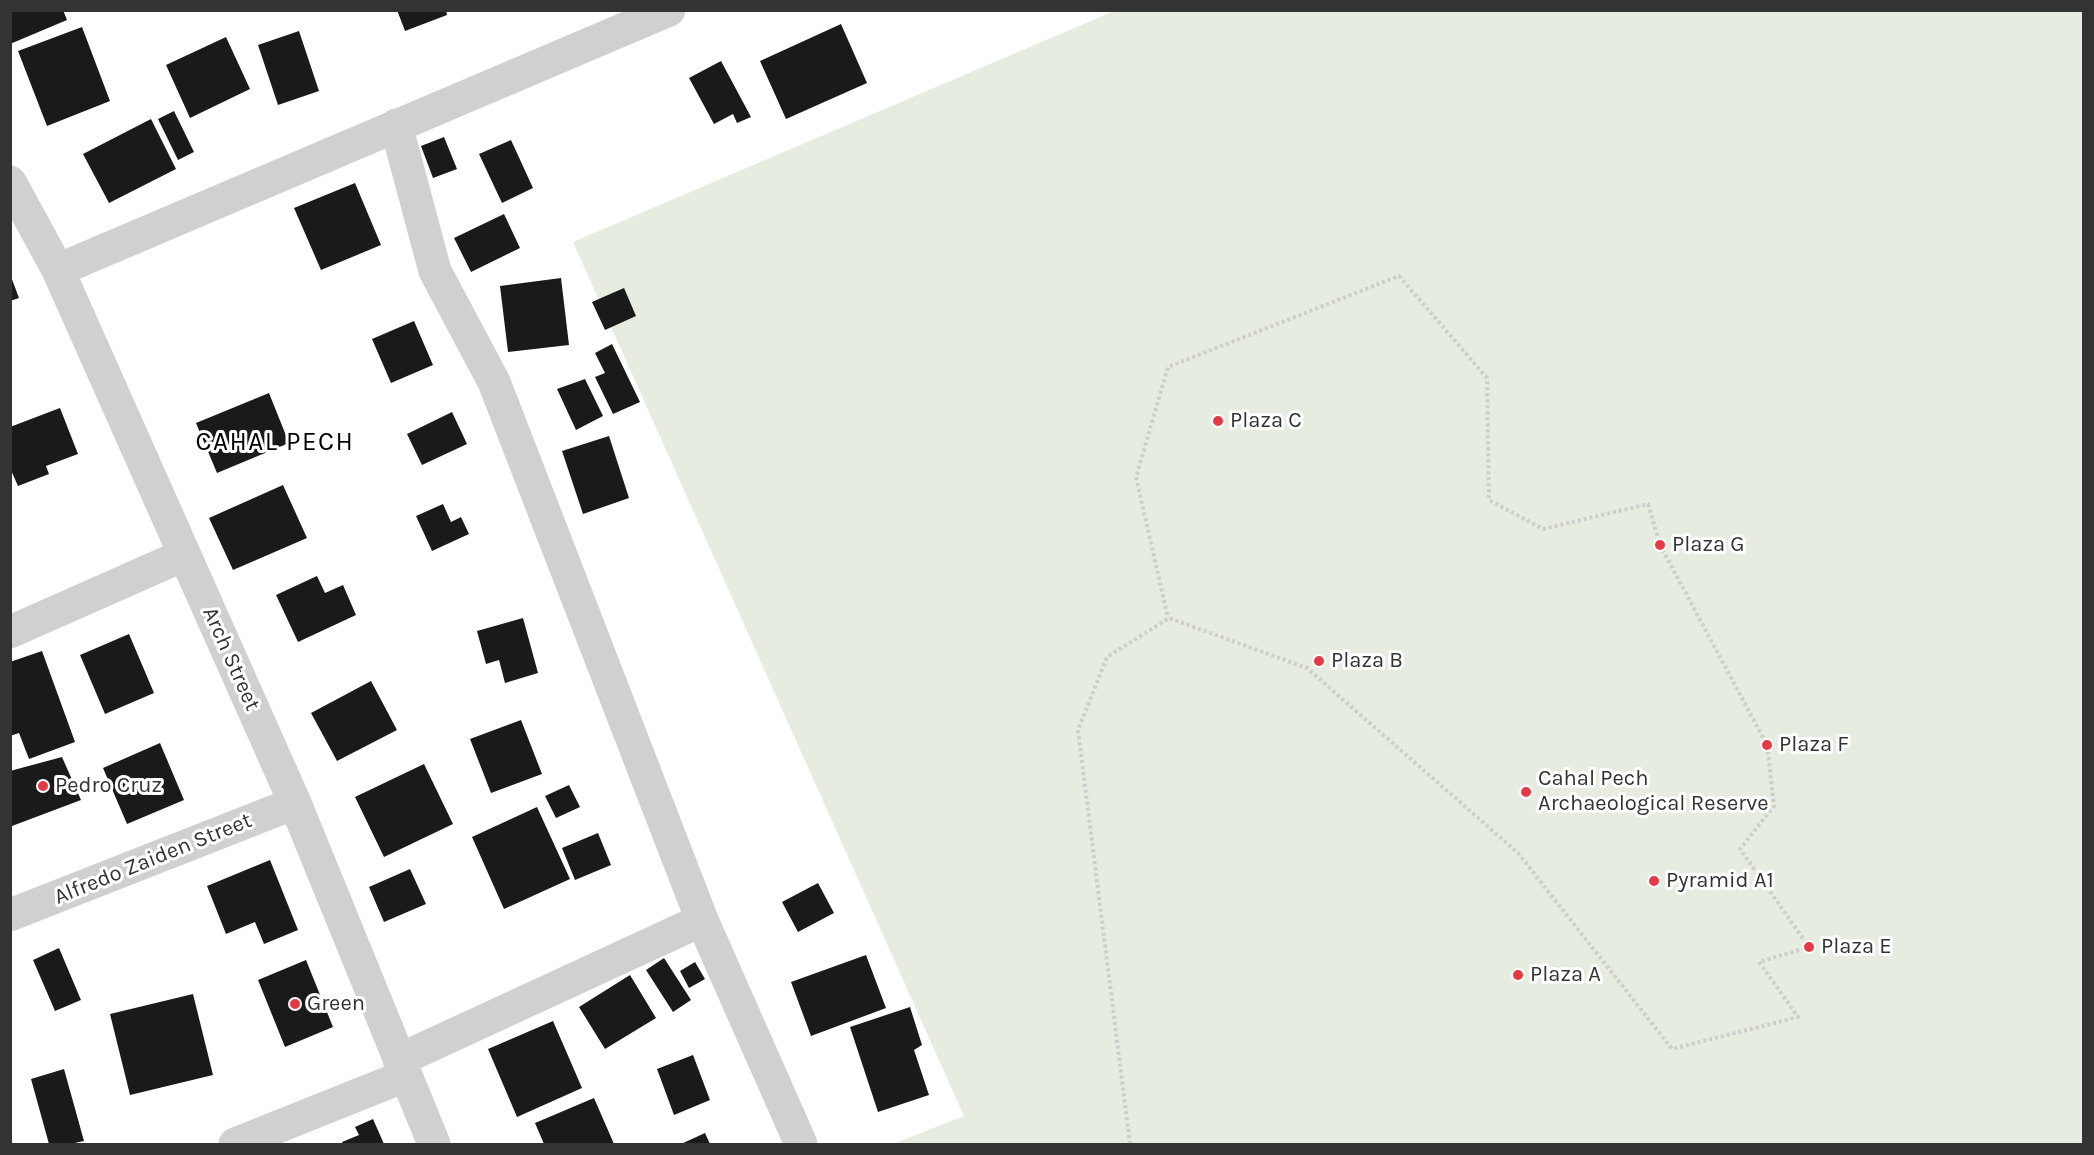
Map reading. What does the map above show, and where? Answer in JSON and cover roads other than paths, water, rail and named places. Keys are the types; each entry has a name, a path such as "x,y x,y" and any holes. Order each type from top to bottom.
{"street":[{"path":"58,270 669,10"},
{"path":"396,125 435,271 494,382 702,920 801,1144"},
{"name":"Arch Street","path":"11,184 58,270 295,803 434,1144"},
{"path":"10,633 184,555"},
{"name":"Alfredo Zaiden Street","path":"10,915 295,803"},
{"path":"235,1144 402,1068 702,920"}],"place":[{"name":"Plaza C","path":"1218,421"},
{"name":"Plaza G","path":"1660,545"},
{"name":"Plaza B","path":"1319,661"},
{"name":"Plaza F","path":"1767,745"},
{"name":"Pedro Cruz","path":"43,786"},
{"name":"Cahal Pech Archaeological Reserve","path":"1526,792"},
{"name":"Pyramid A1","path":"1654,881"},
{"name":"Plaza E","path":"1809,947"},
{"name":"Plaza A","path":"1518,975"},
{"name":"Green","path":"295,1004"}],"district":[{"name":"CAHAL PECH","path":"275,443"}]}
